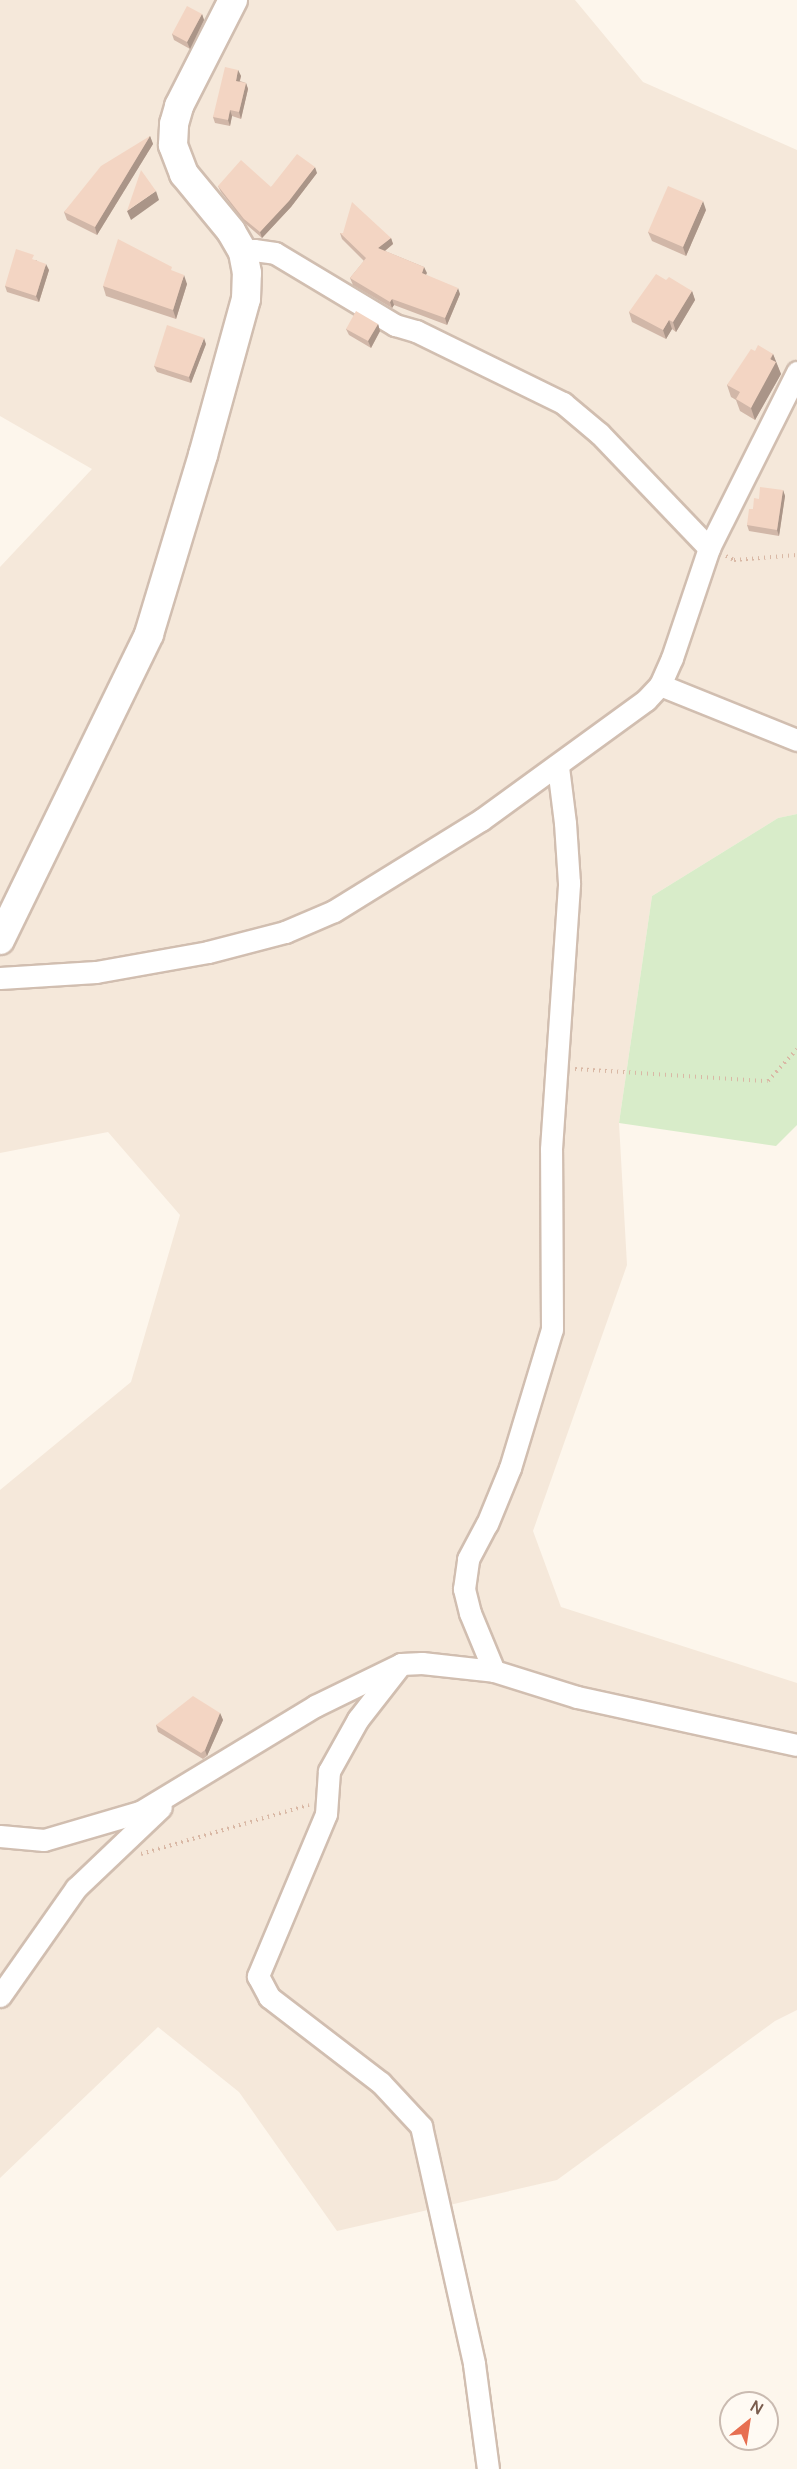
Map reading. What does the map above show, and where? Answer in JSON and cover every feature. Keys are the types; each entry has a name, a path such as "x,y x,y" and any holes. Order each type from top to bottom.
{"street":[{"path":"0,940 7,905 149,634 203,455 246,299 247,273 243,252 231,231 183,174 173,145 178,106 233,0"},
{"path":"243,252 254,250 275,253 395,325 416,331 563,403 600,434 709,548"},
{"path":"0,978 96,972 208,952 285,932 334,911 481,820 558,767 646,700 660,685 709,548 797,372"},
{"path":"660,685 797,740"},
{"path":"494,1671 470,1613 464,1589 468,1559 487,1524 510,1468 552,1329 551,1149 558,1068 568,883 565,822 558,767"},
{"path":"401,1664 358,1719 329,1771 326,1814 258,1976 269,1997 381,2083 421,2126 474,2364 488,2469"},
{"path":"0,1836 44,1840 140,1812 315,1706 401,1664 494,1671 577,1697 797,1745"},
{"path":"0,1996 76,1888 183,1786"}],"path":[{"path":"709,548 734,560 797,555"},
{"path":"558,1068 768,1081 797,1049"},
{"path":"104,1861 154,1851 327,1800"}],"shaded area":[{"path":"0,0 575,0 643,82 797,150 797,814 778,818 652,896 619,1123 627,1265 533,1531 561,1607 797,1683 797,2010 775,2021 557,2180 337,2231 239,2092 158,2027 0,2178 0,1490 131,1382 180,1215 108,1132 0,1153 0,567 92,469 0,416"}],"green space":[{"path":"797,814 797,1125 776,1146 619,1123 652,896 778,818"}],"building":[{"path":"187,6 202,14 187,42 172,34"},
{"path":"225,67 238,70 236,81 246,83 239,112 230,110 228,120 213,117"},
{"path":"150,136 95,227 64,212 101,166"},
{"path":"297,154 315,167 289,201 260,232 244,219 218,186 241,160 271,187"},
{"path":"141,170 156,191 127,211"},
{"path":"668,186 703,201 683,247 648,232"},
{"path":"352,202 391,238 378,248 424,267 422,273 458,288 445,318 392,299 390,302 350,278 366,258 340,233 343,233"},
{"path":"118,239 172,267 171,270 184,275 173,310 103,286"},
{"path":"16,249 34,255 32,259 46,264 36,296 5,286"},
{"path":"656,274 666,280 669,277 692,291 673,322 669,320 663,330 629,312"},
{"path":"356,311 378,324 368,341 346,329"},
{"path":"167,325 204,338 189,377 154,366"},
{"path":"758,345 773,354 770,359 776,362 751,408 736,399 740,392 727,385 751,349 755,351"},
{"path":"760,487 783,490 777,530 747,525 749,509 753,509 754,498 759,499"},
{"path":"193,1696 220,1713 205,1750 201,1753 156,1725"}]}
